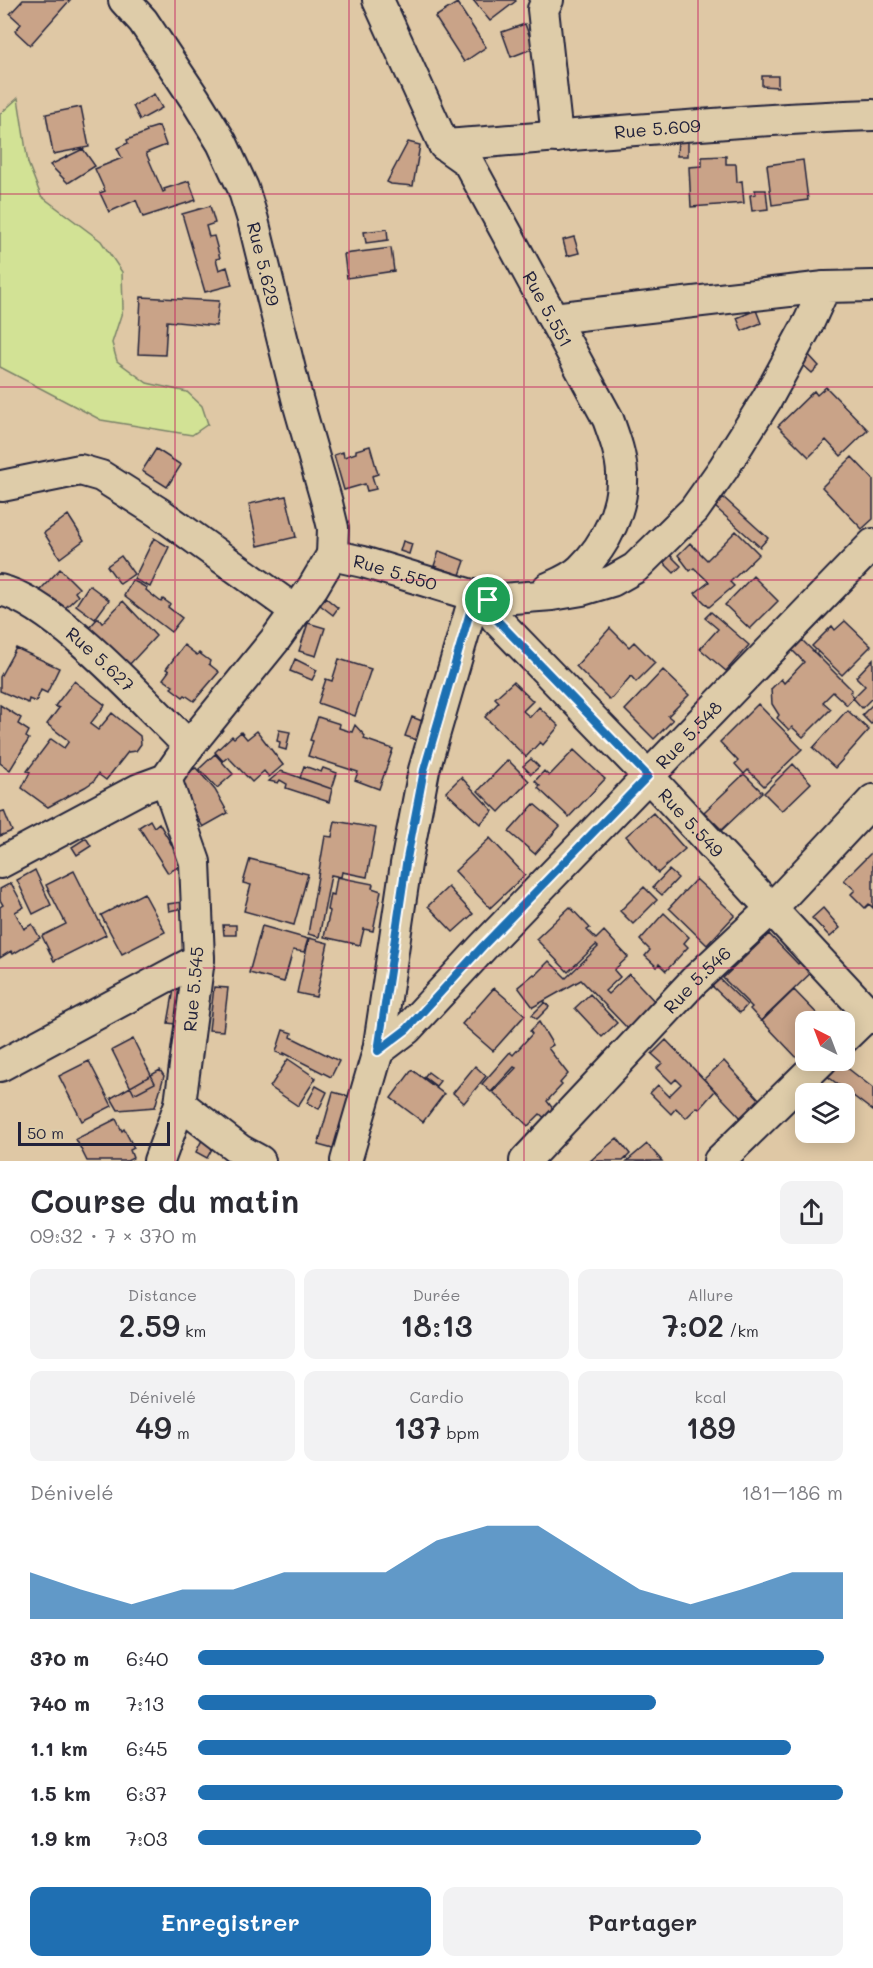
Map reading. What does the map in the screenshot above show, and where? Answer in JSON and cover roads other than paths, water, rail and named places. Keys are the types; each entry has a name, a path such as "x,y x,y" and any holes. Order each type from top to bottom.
{"street":[{"name":"Rue 5.629","path":"124,0 142,21 195,99 222,143 243,188 298,402 327,503 333,528 332,555"},
{"name":"Rue 5.551","path":"378,0 444,145 468,162 608,418 618,449 622,472 620,501 611,528 597,550 580,570 564,581 523,598"},
{"path":"548,0 543,9 557,137"},
{"name":"Rue 5.609","path":"444,145 769,119 873,115"},
{"path":"553,318 825,287 873,286"},
{"name":"Rue 5.550","path":"166,779 189,746 296,611 313,588 332,555 481,597 523,598 582,590 612,581 635,568 694,510 723,469 767,399 809,322 825,287"},
{"path":"2,486 80,470 101,476 158,512 296,611"},
{"name":"Rue 5.548","path":"378,1051 407,1029 483,946 873,544"},
{"name":"Rue 5.627","path":"0,590 9,592 41,610 76,637 189,746"},
{"path":"346,1161 378,1051 406,864 424,770 481,597"},
{"name":"Rue 5.549","path":"481,597 496,619 648,776 872,1014"},
{"path":"0,863 94,815 139,789 166,779"},
{"name":"Rue 5.545","path":"159,1161 180,1104 199,959 195,862 166,779"},
{"name":"Rue 5.546","path":"525,1161 694,981 771,909 873,800"},
{"path":"0,1066 199,959"},
{"path":"855,1029 872,1014"},
{"path":"719,1161 811,1071"},
{"path":"180,1104 240,1150 260,1161"}]}
